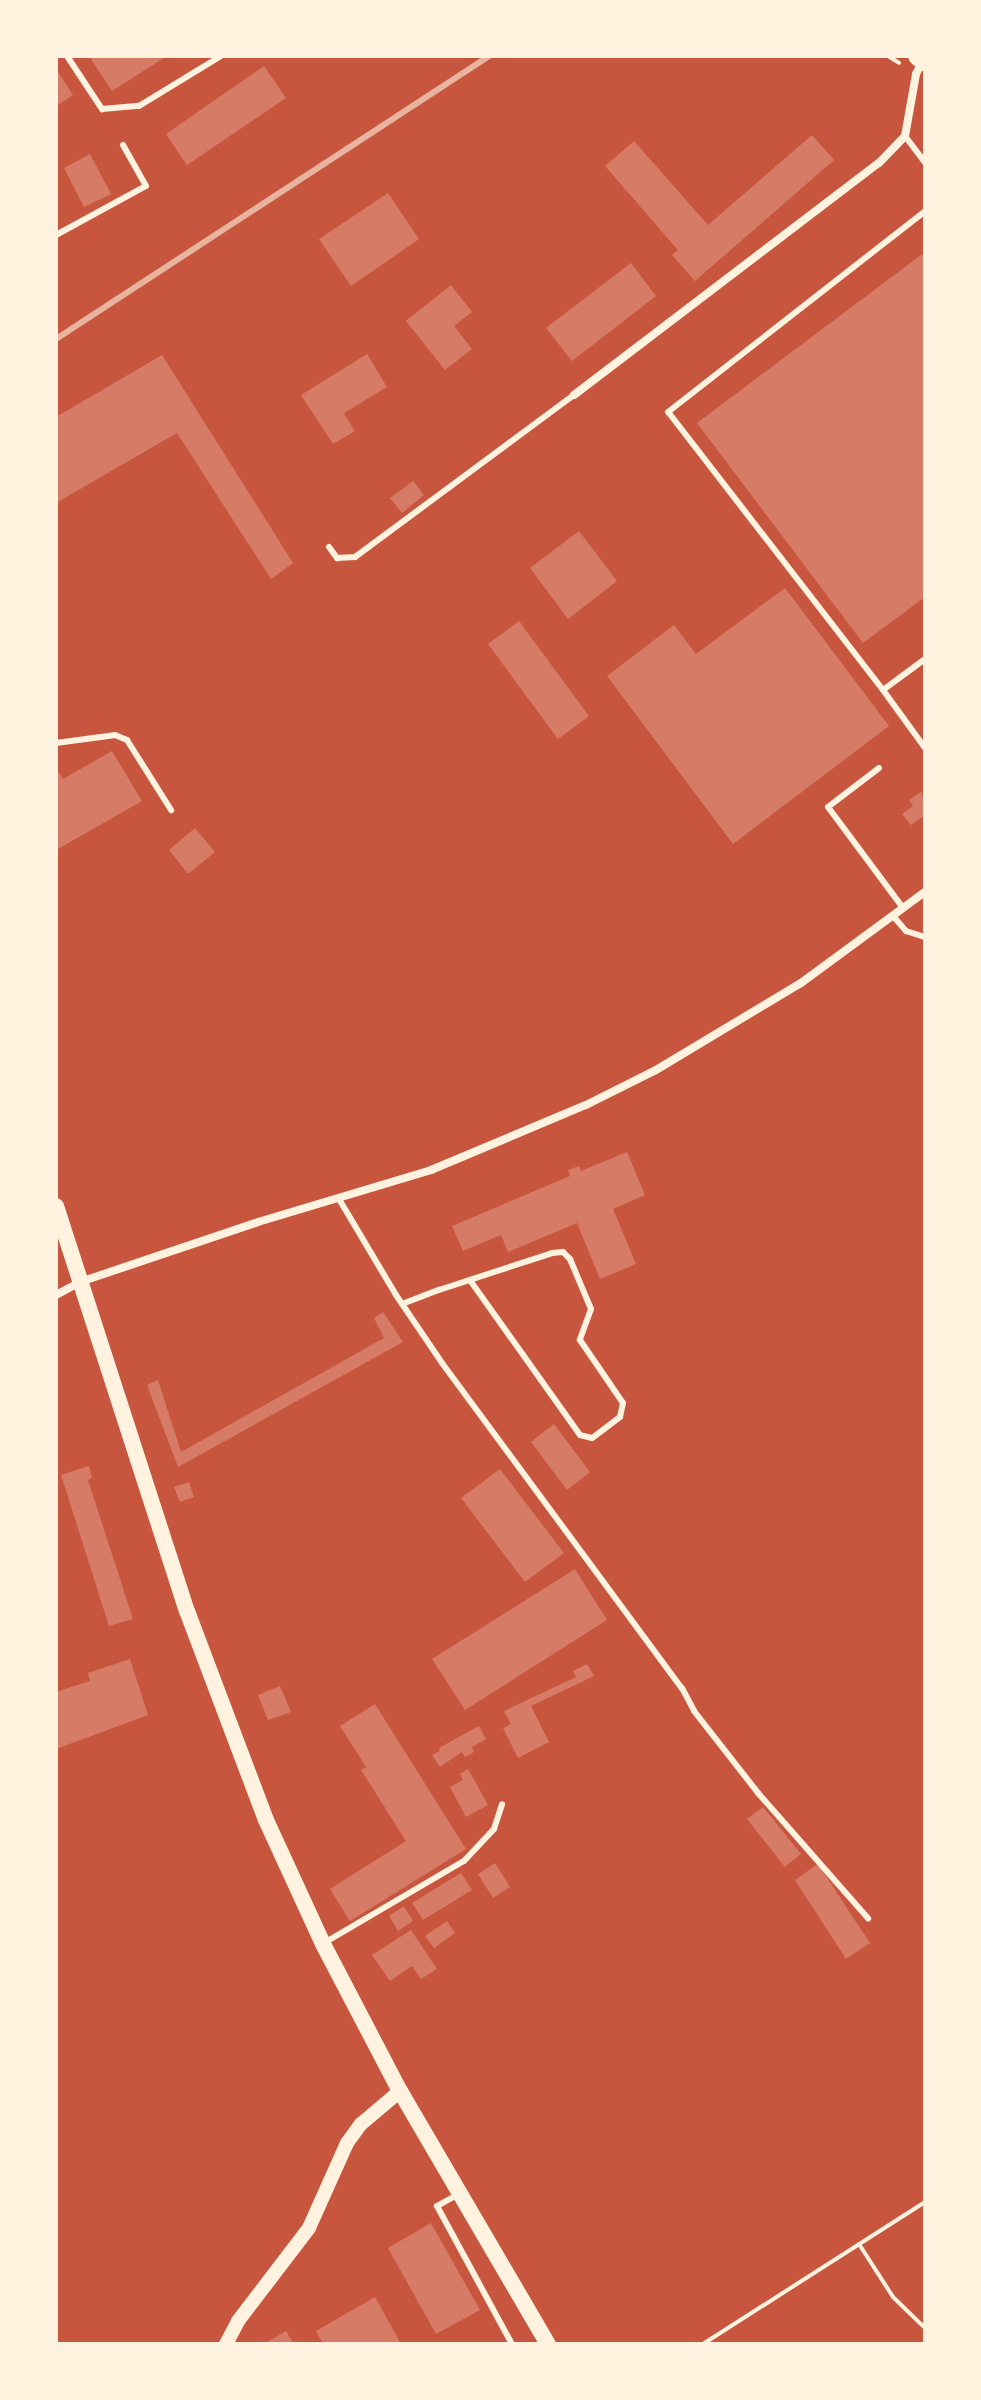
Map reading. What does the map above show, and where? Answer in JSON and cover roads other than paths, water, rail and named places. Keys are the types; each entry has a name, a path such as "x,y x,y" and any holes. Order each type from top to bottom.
{"main road":[{"path":"56,1206 187,1611 266,1820 323,1944 400,2091 548,2344"}],"street":[{"path":"574,395 847,190 905,136 916,74 922,59"},
{"path":"56,1295 80,1282 431,1170 510,1138 656,1070 801,983 925,892"},
{"path":"226,2344 238,2321 309,2228 347,2143 361,2124 400,2091"}],"lane":[{"path":"67,56 102,109 139,106 221,56"},
{"path":"905,136 925,163"},
{"path":"56,235 146,186 123,145"},
{"path":"925,211 668,412 925,748"},
{"path":"329,547 337,558 355,557 574,395"},
{"path":"883,690 925,659"},
{"path":"56,743 115,735 127,740 171,810"},
{"path":"879,768 828,807 903,908"},
{"path":"893,916 906,931 925,937"},
{"path":"339,1199 402,1304 682,1688 694,1711 758,1793 868,1918"},
{"path":"402,1304 470,1280 552,1253 563,1252 570,1259 591,1309 580,1340 623,1403 620,1417 592,1438 580,1435 470,1280"},
{"path":"323,1944 464,1861 494,1829 502,1804"},
{"path":"460,2193 437,2206 512,2344"}],"railway":[{"path":"56,339 489,56"}]}
